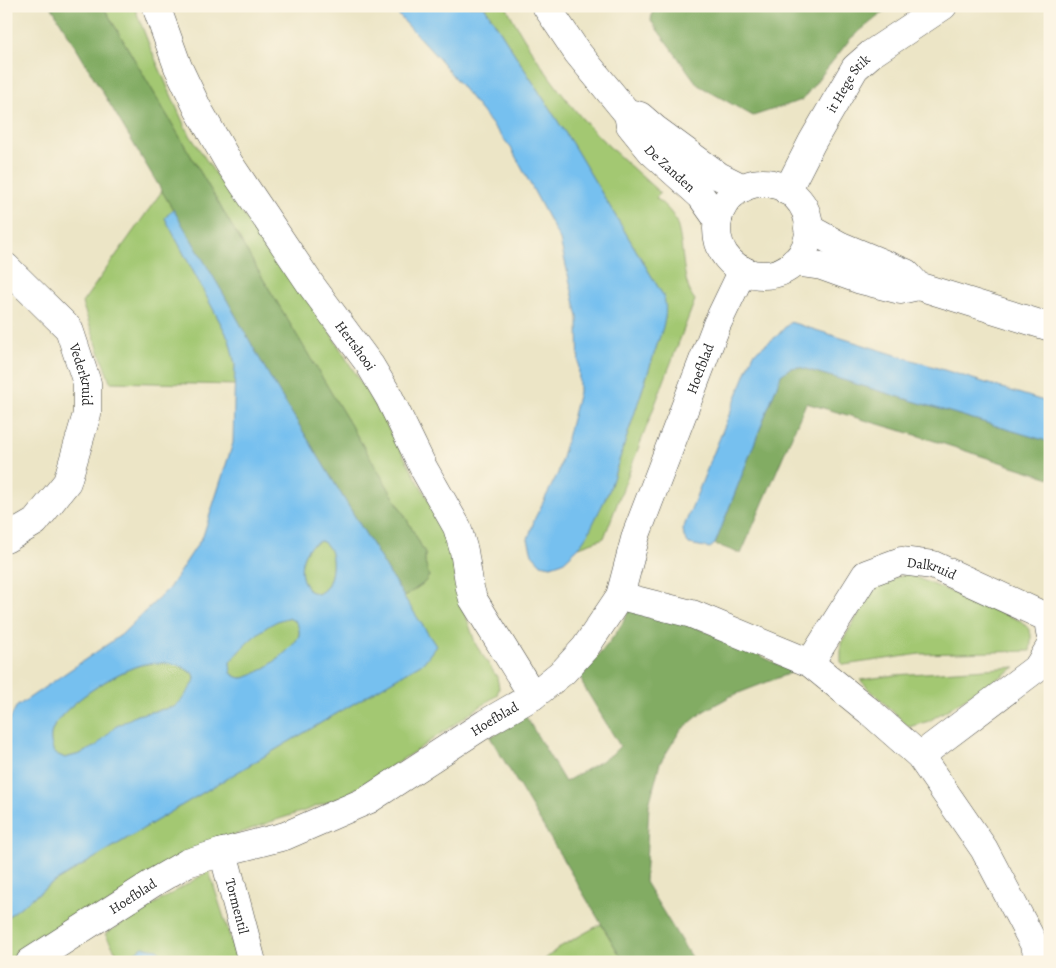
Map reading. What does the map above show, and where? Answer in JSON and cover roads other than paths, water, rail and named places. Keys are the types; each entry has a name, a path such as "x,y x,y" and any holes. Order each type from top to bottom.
{"street":[{"name":"Hertshooi","path":"156,6 178,67 198,109 229,163 311,285 370,365 389,397 424,469 456,527 464,551 473,599 533,696"},
{"name":"De Zanden","path":"546,6 577,52 628,114 630,125 651,151 701,196 718,220"},
{"name":"it Hege Stik","path":"787,191 812,142 856,68 871,54 943,6"},
{"name":"De Zanden","path":"628,114 640,116 656,130 720,176 743,188"},
{"path":"762,184 775,185 787,191 796,198 807,217 808,228 805,247 794,262 773,274 758,274 743,270 730,261 722,250 717,235 718,220 727,201 743,188 762,184"},
{"path":"808,228 841,246 906,273 918,286"},
{"path":"794,262 822,266 861,280 900,290 918,286 1050,327"},
{"name":"Vederkruid","path":"6,267 69,328 87,384 87,414 67,482 35,522 6,539"},
{"name":"Hoefblad","path":"30,962 187,863 285,836 368,800 486,723 533,696 556,678 580,654 620,596 640,526 717,324 743,270"},
{"name":"Dalkruid","path":"810,663 866,574 901,561 933,565 1048,618 1050,633"},
{"path":"620,596 692,614 810,663 920,756 984,849 1041,948"},
{"path":"920,756 1038,667 1050,647"},
{"name":"Tormentil","path":"223,852 252,962"}],"water":[{"path":"390,6 484,6 573,145 664,297 665,319 609,491 589,532 579,547 563,562 551,566 541,564 532,554 528,539 535,518 558,473 579,392 578,317 560,240 511,148 440,60"},
{"path":"173,209 271,379 436,646 424,662 48,886 6,918 6,727 16,707 121,635 169,588 203,536 233,443 235,364 229,339 165,218","holes":["321,541 329,549 332,568 327,586 318,594 309,591 303,579 301,566 307,550 315,543","288,618 295,621 298,628 299,635 291,647 257,673 242,678 231,673 230,662 241,649 264,629","163,663 179,665 194,674 194,683 181,701 174,707 137,715 115,727 96,746 80,754 65,758 54,753 51,744 51,734 55,724 77,701 106,681 134,667"]},
{"path":"790,322 1050,403 1050,442 799,367 790,368 781,375 715,544 710,548 689,544 684,537 683,529 754,353 777,336"},
{"path":"143,947 158,949 166,962 128,962 132,954"}]}
